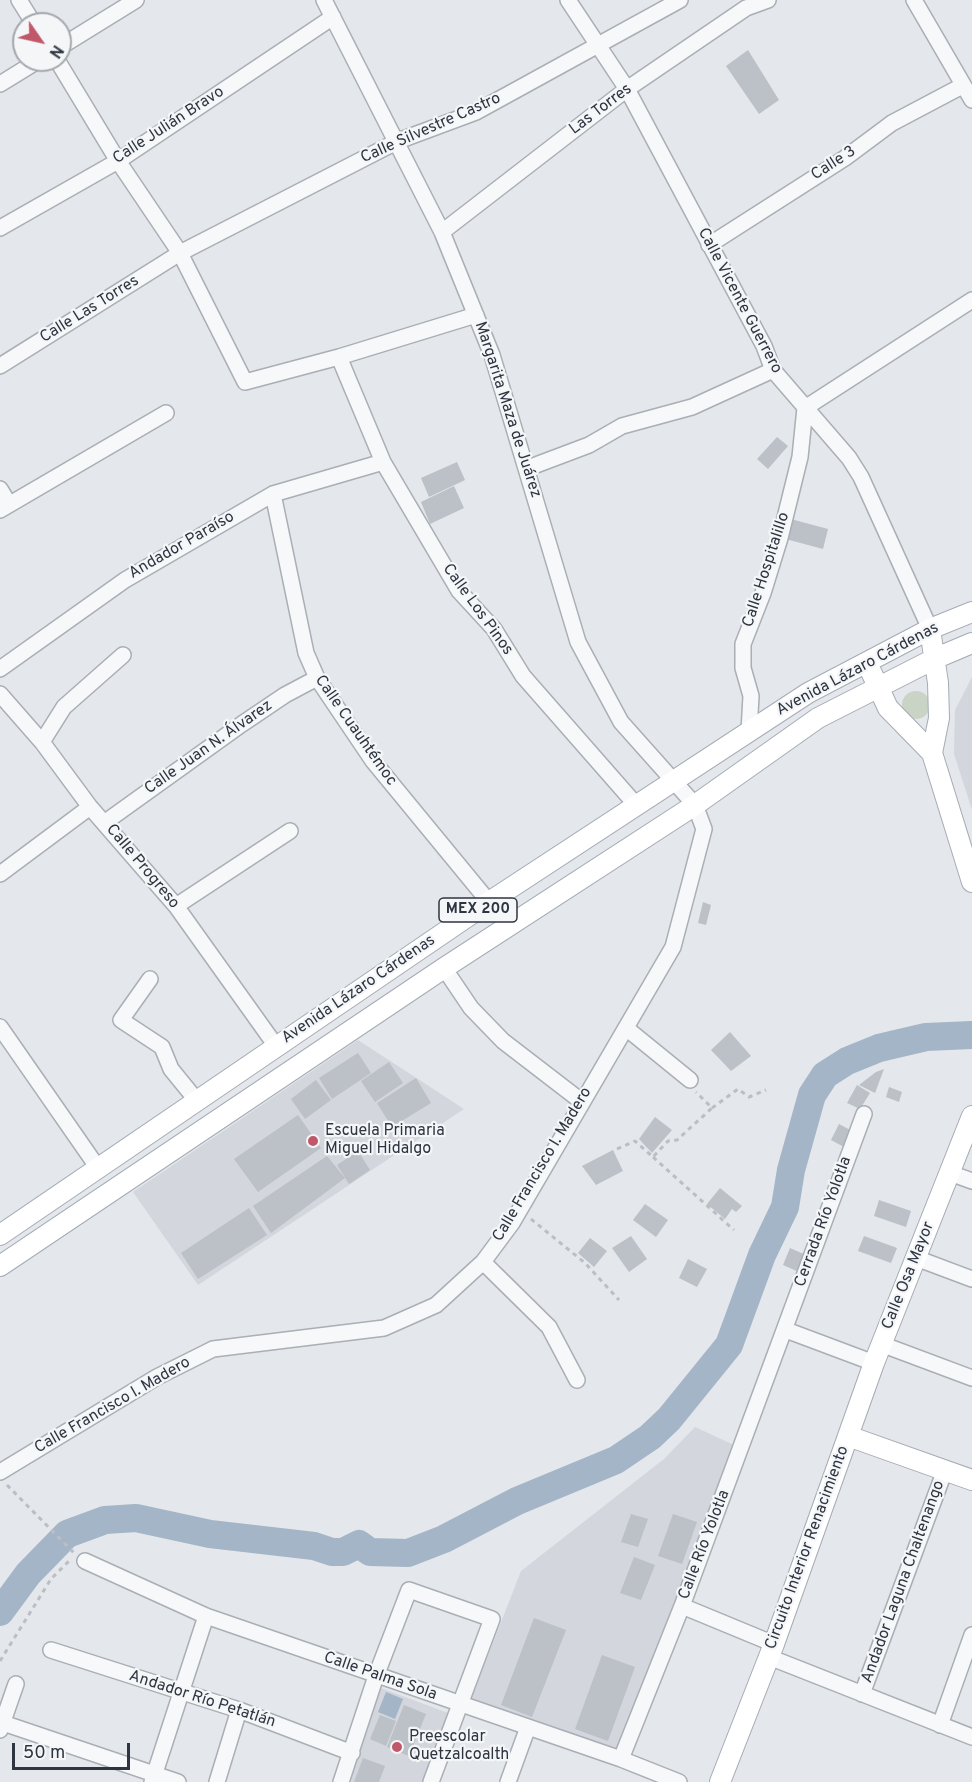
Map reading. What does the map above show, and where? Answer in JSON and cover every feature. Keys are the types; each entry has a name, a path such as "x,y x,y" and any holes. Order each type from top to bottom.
{"main road":[{"name":"Avenida Lázaro Cárdenas","path":"0,1235 489,902 808,693 930,629 972,612"},
{"path":"930,629 939,718 932,753"},
{"name":"Avenida Lázaro Cárdenas","path":"0,1266 444,968 695,805 818,718 934,659 972,643"},
{"path":"867,663 888,708 932,753 972,882"},
{"name":"Calle Osa Mayor","path":"848,1436 878,1353 972,1116"},
{"name":"Circuito Interior Renacimiento","path":"720,1782 771,1650 848,1436 972,1480"}],"street":[{"path":"72,40 136,0"},
{"name":"Margarita Maza de Juárez","path":"324,0 398,141 442,232 492,355 528,468 578,642 621,722 695,805"},
{"name":"Calle Vicente Guerrero","path":"568,0 627,89 764,346 773,370 849,458 861,477 930,629"},
{"name":"Calle Silvestre Castro","path":"180,253 398,141 476,112 596,44 680,0"},
{"name":"Las Torres","path":"442,232 627,89 746,8 768,0"},
{"path":"914,0 972,100"},
{"name":"Calle Julián Bravo","path":"0,228 118,160 333,17"},
{"path":"0,84 20,72"},
{"path":"64,72 118,160 180,253 245,382 339,357 476,315"},
{"name":"Calle 3","path":"709,245 845,158 892,123 962,86"},
{"name":"Calle Las Torres","path":"0,366 180,253"},
{"path":"805,408 972,300"},
{"name":"Calle Los Pinos","path":"339,357 383,462 459,591 494,629 523,676 638,806"},
{"path":"528,468 589,445 622,426 692,407 773,370"},
{"name":"Calle Hospitalillo","path":"749,731 751,696 743,668 742,644 764,593 780,538 800,457 805,408"},
{"path":"0,489 4,507 166,413"},
{"name":"Andador Paraíso","path":"0,669 125,580 273,494 383,462"},
{"name":"Calle Cuauhtémoc","path":"273,494 306,653 317,678 373,761 489,902"},
{"path":"42,742 64,707 123,655"},
{"name":"Calle Juan N. Álvarez","path":"105,823 285,695 317,678"},
{"name":"Calle Progreso","path":"0,694 42,742 90,807 176,906 276,1047"},
{"name":"Calle Francisco I. Madero","path":"3,1478 157,1377 213,1349 384,1328 436,1305 483,1263 519,1212 581,1101 674,947 684,915 704,829 695,805"},
{"path":"0,874 90,807"},
{"path":"176,906 290,831"},
{"path":"444,968 471,1008 503,1041 581,1101"},
{"path":"150,979 121,1020 162,1047 171,1069 197,1101"},
{"path":"0,1027 98,1168"},
{"path":"626,1028 690,1080"},
{"name":"Cerrada Río Yolotla","path":"786,1330 864,1114"},
{"path":"950,1173 972,1181"},
{"path":"916,1258 972,1279"},
{"path":"483,1263 510,1286 549,1327 577,1380"},
{"path":"786,1330 972,1378"},
{"name":"Calle Río Yolotla","path":"621,1759 682,1606 786,1330"},
{"name":"Andador Laguna Chaltenango","path":"862,1694 945,1470"},
{"name":"Calle Palma Sola","path":"80,1558 206,1616 621,1759 679,1782"},
{"path":"341,1782 375,1676 409,1590 492,1619 431,1782"},
{"path":"682,1606 862,1694 972,1737"},
{"path":"154,1777 206,1616"},
{"path":"940,1725 972,1635"},
{"name":"Andador Río Petatlán","path":"51,1650 239,1710 352,1753"},
{"path":"16,1684 1,1727 154,1777 178,1782"},
{"path":"217,1782 239,1710"},
{"path":"508,1782 528,1727"}],"path":[{"path":"690,1080 690,1086 712,1107"},
{"path":"653,1157 668,1141 676,1140 712,1107 738,1089 749,1097 766,1089"},
{"path":"617,1149 635,1141 734,1230"},
{"path":"519,1212 533,1220 585,1263 619,1300"},
{"path":"3,1478 42,1524 66,1545"},
{"path":"0,1661 51,1578 80,1558"}],"shaded area":[{"path":"972,677 972,810 954,754 955,710"},
{"name":"Escuela Primaria Miguel Hidalgo","path":"358,1040 464,1109 198,1285 133,1192"},
{"path":"695,1427 734,1445 617,1754 470,1702 521,1571 664,1459"},
{"name":"Preescolar Quetzalcoalth","path":"381,1688 448,1713 423,1782 346,1782"}],"green space":[{"path":"916,691 926,695 930,705 926,715 916,719 906,715 902,705 906,695"}],"water":[{"path":"386,1692 403,1699 395,1719 378,1712"}],"building":[{"path":"748,50 779,100 759,114 726,66"},
{"path":"777,437 788,446 768,469 757,459"},
{"path":"457,462 465,480 429,497 421,478"},
{"path":"454,486 464,508 430,524 421,502"},
{"path":"787,518 828,529 823,549 782,538"},
{"path":"703,902 711,905 706,925 698,923"},
{"path":"730,1032 751,1056 731,1071 711,1050"},
{"path":"358,1053 371,1073 332,1099 319,1078"},
{"path":"389,1062 403,1083 375,1102 361,1081"},
{"path":"884,1069 875,1093 859,1085 876,1072"},
{"path":"416,1078 431,1103 392,1127 377,1103"},
{"path":"316,1080 331,1100 305,1119 291,1099"},
{"path":"857,1085 870,1093 860,1109 847,1103"},
{"path":"889,1087 902,1092 899,1102 886,1097"},
{"path":"298,1115 321,1148 258,1192 234,1159"},
{"path":"655,1117 672,1130 652,1153 639,1139"},
{"path":"839,1124 852,1131 844,1147 831,1140"},
{"path":"613,1150 623,1171 596,1185 582,1166"},
{"path":"358,1151 370,1170 349,1184 337,1165"},
{"path":"327,1156 345,1178 271,1233 253,1206"},
{"path":"720,1188 742,1206 736,1212 732,1209 725,1219 707,1204"},
{"path":"879,1200 911,1211 906,1227 874,1216"},
{"path":"645,1204 668,1220 656,1237 633,1220"},
{"path":"249,1208 267,1235 198,1279 181,1253"},
{"path":"631,1236 647,1259 629,1272 612,1248"},
{"path":"864,1236 897,1248 891,1263 858,1251"},
{"path":"590,1238 607,1251 594,1267 578,1253"},
{"path":"790,1248 806,1255 799,1272 783,1265"},
{"path":"688,1259 707,1269 697,1287 679,1278"},
{"path":"631,1514 648,1519 638,1547 621,1542"},
{"path":"673,1514 697,1522 682,1564 658,1556"},
{"path":"634,1557 655,1565 641,1600 620,1593"},
{"path":"534,1618 566,1630 532,1717 501,1705"},
{"path":"602,1655 635,1667 608,1741 575,1729"},
{"path":"404,1705 426,1714 409,1756 387,1747"},
{"path":"380,1715 396,1721 386,1746 370,1739"},
{"path":"363,1758 385,1766 379,1782 354,1782"}],"waterway":[{"path":"0,1612 28,1574 67,1534 105,1520 136,1518 210,1534 314,1546 332,1552 343,1552 359,1544 370,1552 408,1553 444,1539 517,1501 616,1460 650,1437 669,1419 729,1345 762,1255 785,1207 791,1170 812,1095 825,1075 847,1061 879,1048 926,1037 972,1035"}],"place":[{"name":"Escuela Primaria Miguel Hidalgo","path":"313,1141"},
{"name":"Preescolar Quetzalcoalth","path":"397,1747"}]}
